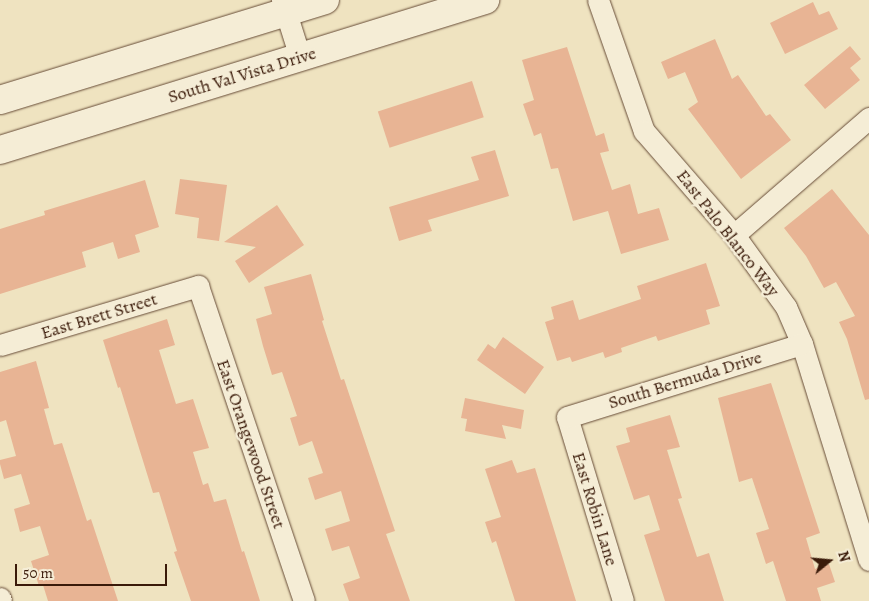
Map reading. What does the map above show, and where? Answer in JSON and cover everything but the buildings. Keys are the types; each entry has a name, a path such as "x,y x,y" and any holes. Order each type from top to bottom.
{"main road":[{"path":"0,100 284,6 325,0"},
{"name":"South Val Vista Drive","path":"0,150 485,0"}],"street":[{"name":"East Palo Blanco Way","path":"598,0 644,130 734,235 786,306 802,344 869,560"},
{"path":"284,6 300,57"},
{"path":"734,235 869,118"},
{"name":"East Brett Street","path":"0,345 198,286"},
{"name":"East Orangewood Street","path":"198,286 304,601"},
{"name":"South Bermuda Drive","path":"568,417 802,344"},
{"name":"East Robin Lane","path":"568,417 623,601"}]}
